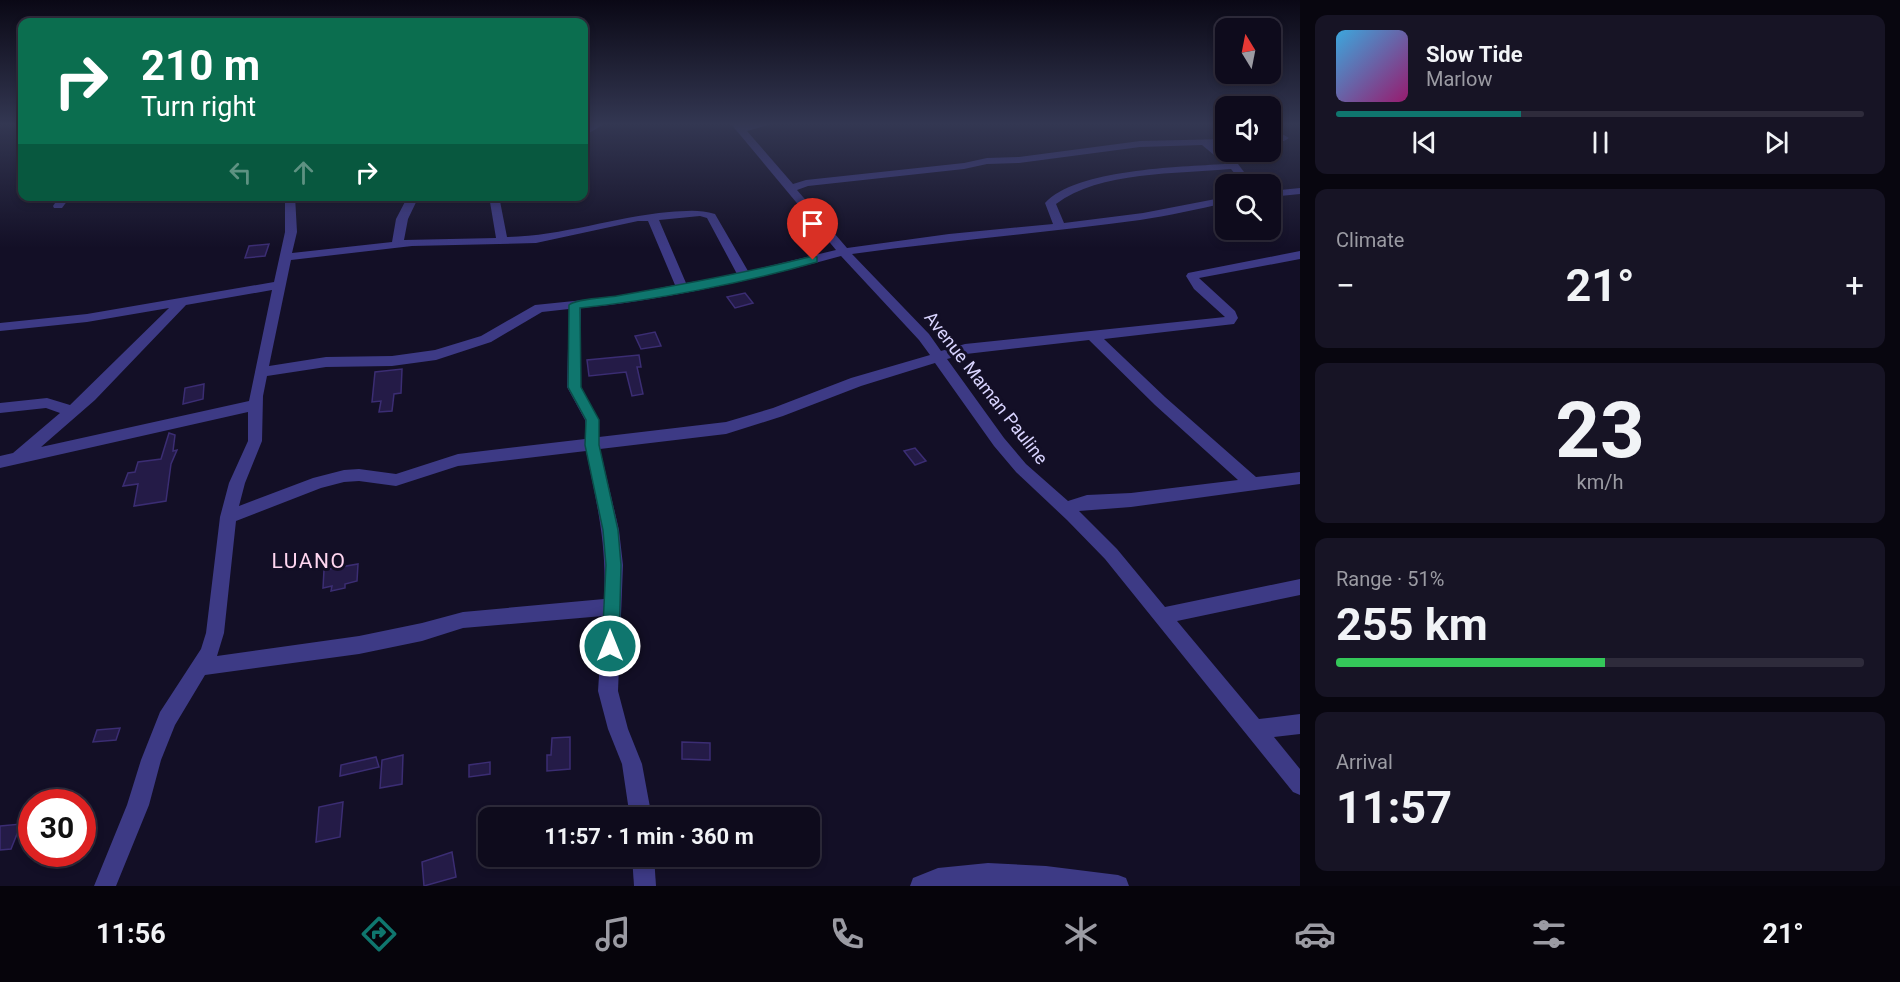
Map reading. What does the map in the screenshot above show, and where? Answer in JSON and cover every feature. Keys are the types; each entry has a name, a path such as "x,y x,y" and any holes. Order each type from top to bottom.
{"street":[{"name":"Avenue Maman Pauline","path":"770,165 844,252 913,325 939,357 999,442 1021,468 1111,554 1300,785"},
{"path":"790,189 806,183 967,165"},
{"path":"1060,227 1050,204 1054,198 1088,184 1116,177 1234,166 1240,174"},
{"path":"1281,193 1300,191"},
{"path":"58,206 62,201"},
{"path":"105,886 138,805 151,760 167,719 209,653 214,633 228,517 237,483 255,441 256,405 292,222 290,201"},
{"path":"397,244 402,219 411,201"},
{"path":"495,201 502,240"},
{"path":"262,371 275,371 326,362 392,362 436,355 486,339 539,308 613,301 744,276 844,252 949,237 1060,227 1143,216 1215,202"},
{"path":"285,257 397,244 545,239 585,228 691,213 711,216 744,276"},
{"path":"652,217 682,288"},
{"path":"228,517 319,482 344,476 359,475 396,480 458,460 726,428 778,412 856,382 965,349 1229,321 1232,318 1230,314 1198,286 1192,276 1300,255"},
{"path":"0,338 6,326 87,318 279,285"},
{"path":"16,459 73,412 183,301"},
{"path":"574,305 574,387 592,420 592,445 611,530 614,565 610,607 608,691 618,729 632,764 639,807"},
{"path":"1092,335 1253,484"},
{"path":"0,408 47,403 73,412"},
{"path":"0,462 256,405"},
{"path":"1065,508 1087,502 1117,502 1300,478"},
{"path":"1162,616 1300,587"},
{"path":"201,667 359,645 422,632 463,620 610,607"},
{"path":"1255,730 1300,724"},
{"path":"644,867 645,886"},
{"path":"921,886 929,881 946,877 975,876 1035,876 1118,886"}],"building":[{"path":"269,244 265,256 245,258 249,246"},
{"path":"745,293 753,303 735,308 727,297"},
{"path":"655,332 661,346 641,349 635,336"},
{"path":"639,355 641,367 637,367 643,394 632,396 626,372 589,376 587,360"},
{"path":"402,369 401,393 394,394 392,411 379,412 381,401 372,402 375,372"},
{"path":"204,384 203,399 183,404 185,388"},
{"path":"169,433 175,435 173,451 177,450 171,464 166,501 134,506 138,484 123,486 128,473 135,472 138,462 161,459"},
{"path":"915,448 926,461 915,465 904,451"},
{"path":"358,564 357,581 345,584 345,588 331,591 332,586 323,588 324,570"},
{"path":"120,728 116,740 93,742 97,730"},
{"path":"570,737 570,769 547,771 547,755 551,755 552,738"},
{"path":"682,742 710,743 710,760 682,759"},
{"path":"403,755 402,784 380,788 382,760"},
{"path":"376,757 379,767 340,776 341,765"},
{"path":"490,762 490,774 469,777 469,765"},
{"path":"343,802 340,837 316,842 319,807"},
{"path":"18,824 18,832 11,849 0,850 0,826"},
{"path":"452,852 456,877 424,886 422,862"}],"district":[{"name":"LUANO","path":"309,561"}],"route":[{"path":"610,646 612,633 610,607 614,565 611,530 592,445 592,420 574,387 574,305 613,301 780,269 813,260"}]}
